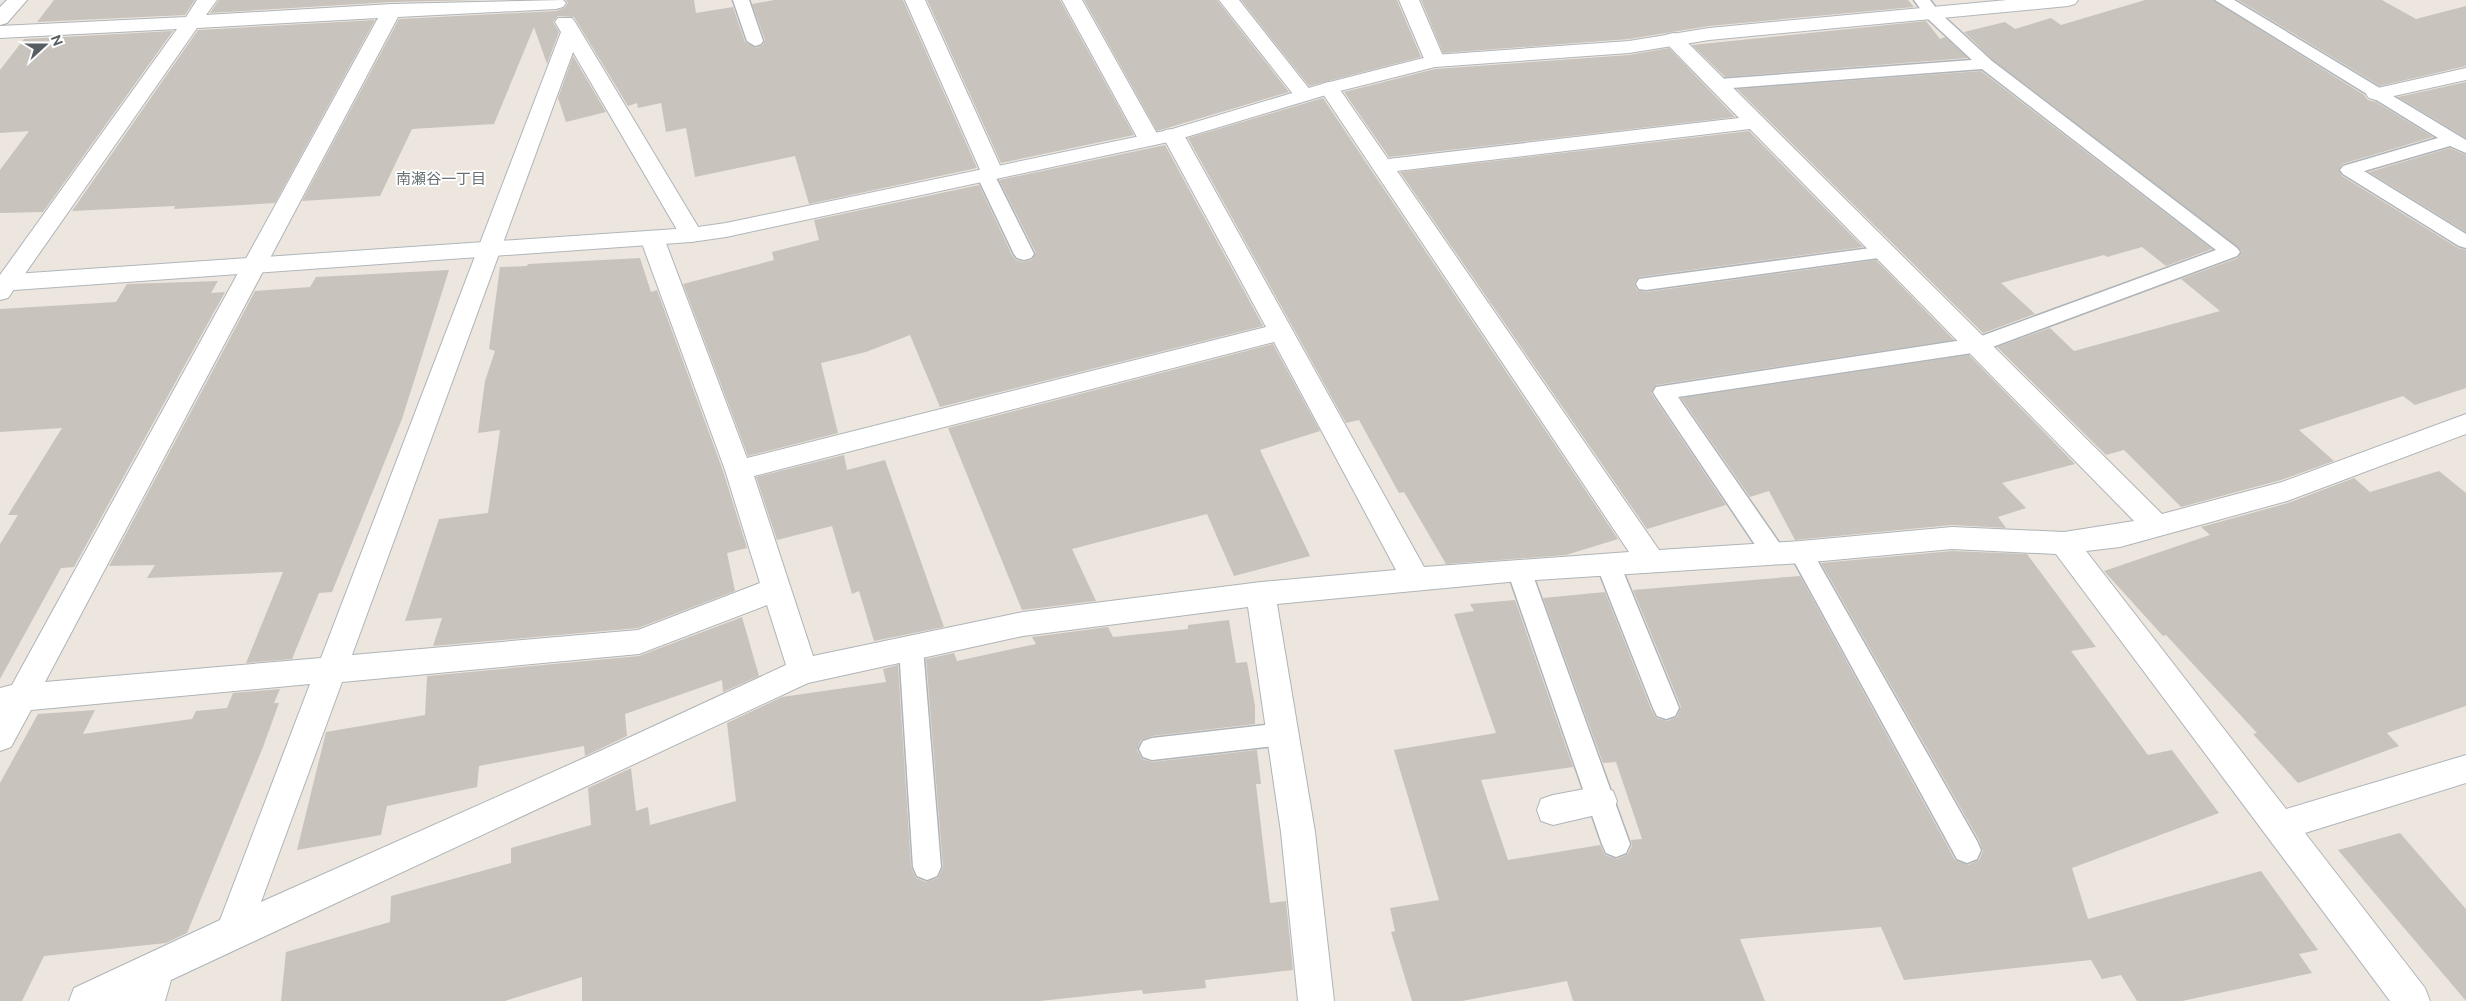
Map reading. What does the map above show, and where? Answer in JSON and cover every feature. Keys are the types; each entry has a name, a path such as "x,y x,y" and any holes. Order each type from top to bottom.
{"street":[{"path":"0,19 16,0"},
{"path":"2,286 208,0"},
{"path":"915,0 989,173"},
{"path":"1072,0 1149,139"},
{"path":"1229,0 1304,95"},
{"path":"1409,0 1435,61"},
{"path":"2,286 255,265 691,235 726,230 1173,134 1329,88 1435,61 1629,47 1674,39 1928,7 2068,0"},
{"path":"0,32 555,1 570,33 691,235"},
{"path":"0,737 10,699 255,265 392,10"},
{"path":"232,932 570,33"},
{"path":"1674,39 1979,345 2156,526"},
{"path":"2376,94 2466,74"},
{"path":"1329,88 1651,561"},
{"path":"1383,166 1757,122"},
{"path":"1173,134 1416,580"},
{"path":"652,238 738,470 803,671"},
{"path":"738,470 1281,332"},
{"path":"87,1001 151,985 232,932 611,761 803,671 1023,624 1261,594 1519,570 1788,553 1952,538 2064,543 2120,536 2288,491 2466,424"},
{"path":"2064,543 2412,1001"},
{"path":"10,699 639,642 776,590"},
{"path":"1261,594 1298,832 1316,1001"},
{"path":"2280,826 2466,769"},
{"path":"1553,810 1601,801"}],"lane":[{"path":"741,0 755,41"},
{"path":"2223,0 2459,144"},
{"path":"1928,7 1986,64 2230,252 1979,345 1663,392 1788,553 1967,850"},
{"path":"1719,84 1986,64"},
{"path":"2459,144 2348,170 2466,242"},
{"path":"989,173 1024,254"},
{"path":"1646,284 1886,252"},
{"path":"1608,564 1666,708"},
{"path":"1519,570 1616,844"},
{"path":"911,648 927,867"},
{"path":"1152,749 1283,734"}],"building":[{"path":"54,0 195,0 185,15 37,22"},
{"path":"219,0 483,0 392,2 210,13"},
{"path":"566,0 694,0 696,13 733,7 745,42 756,48 763,45 765,40 752,4 774,0 903,0 977,168 809,204 795,156 695,177 686,128 666,132 661,103 638,108 637,103 628,106 574,17 558,16 553,22 559,32 547,64 534,27 494,124 412,129 380,196 302,201 399,19 556,11 564,8 568,3"},
{"path":"927,0 1060,0 1134,135 1001,163"},
{"path":"1084,0 1217,0 1289,92 1157,131"},
{"path":"1241,0 1397,0 1421,57 1309,86"},
{"path":"1421,0 1908,0 1914,7 1709,26 1629,39 1443,53"},
{"path":"2145,0 2213,0 2364,95 2368,100 2376,102 2433,137 2342,164 2338,170 2342,176 2458,248 2466,250 2466,388 2415,405 2403,396 2299,430 2334,461 2281,480 2181,507 2124,450 2106,455 1997,347 2050,328 2074,351 2220,311 2181,279 2238,258 2242,251 1993,60 1964,32 2005,22 2015,29 2051,18 2061,25"},
{"path":"2238,0 2382,0 2416,19 2466,6 2466,66 2380,86"},
{"path":"375,20 275,203 174,209 175,206 72,211 198,30"},
{"path":"1926,21 1940,39 1945,37 1968,58 1725,77 1692,45"},
{"path":"173,31 43,212 0,213 0,170 29,131 0,133 0,70 24,39"},
{"path":"1669,48 1735,117 1389,157 1344,92 1435,69 1629,55"},
{"path":"573,56 606,112 566,122 558,98"},
{"path":"1981,71 2212,249 2166,266 2142,247 2107,257 2104,255 2001,283 2035,314 1983,333 1737,89"},
{"path":"2466,82 2466,138 2398,97"},
{"path":"1323,98 1618,539 1566,555 1446,564 1404,492 1399,493 1359,420 1346,423 1188,138"},
{"path":"1749,131 1863,247 1639,277 1634,283 1637,290 1646,292 1876,260 1954,340 1656,385 1651,393 1726,505 1647,529 1400,172"},
{"path":"1165,145 1263,326 940,407 910,335 866,352 821,363 838,433 748,456 683,284 774,260 772,252 819,240 814,220 979,185 1012,255 1016,260 1023,262 1032,260 1036,253 999,180"},
{"path":"2450,148 2466,155 2466,232 2369,172"},
{"path":"640,258 651,292 657,290 723,471 747,548 727,553 735,591 638,628 433,646 442,618 405,621 439,519 488,513 500,430 478,433 485,381 495,351 489,349 500,267"},
{"path":"449,270 402,419 332,592 319,593 292,659 246,663 283,572 147,578 155,565 109,566 255,291 310,287 316,277"},
{"path":"218,281 211,293 225,292 74,567 61,568 0,679 0,544 18,515 8,515 62,428 0,432 0,309 116,302 127,284"},
{"path":"1273,344 1320,431 1260,450 1310,556 1234,576 1207,514 1072,549 1096,601 1022,610 948,428"},
{"path":"1969,355 2075,464 2002,483 2026,508 1998,517 2006,528 1952,525 1795,540 1769,491 1750,497 1681,398"},
{"path":"844,455 847,470 885,460 944,627 874,641 859,591 852,594 832,526 777,540 756,477"},
{"path":"2439,471 2466,493 2466,706 2387,733 2399,746 2298,783 2253,734 2257,733 2166,635 2163,636 2104,571 2210,535 2201,527 2288,503 2354,478 2370,492"},
{"path":"1952,551 2027,554 2096,647 2071,651 2148,755 2172,750 2219,813 2072,868 2088,919 2261,871 2318,950 2299,954 2312,973 2182,1001 2137,1001 2121,975 2102,979 2091,960 1904,980 1881,927 1740,939 1765,1001 1573,1001 1567,981 1462,1001 1412,1001 1391,932 1395,931 1390,908 1439,900 1394,750 1496,733 1454,614 1474,611 1470,604 1515,600 1573,767 1481,780 1508,860 1600,845 1605,855 1617,859 1628,854 1632,845 1631,840 1642,839 1616,762 1603,763 1543,598 1605,592 1651,709 1656,718 1667,721 1677,717 1681,707 1633,590 1800,576 1955,860 1968,865 1979,860 1983,851 1979,840 1821,563"},
{"path":"742,617 759,676 723,692 722,680 625,714 627,736 585,756 584,746 479,766 477,787 387,806 381,835 297,850 326,732 425,715 427,676 639,656"},
{"path":"1229,620 1236,663 1247,662 1255,706 1255,724 1152,736 1141,740 1137,750 1142,759 1152,762 1257,750 1261,784 1256,784 1270,903 1286,901 1293,970 1205,980 1206,988 1143,994 1142,990 1040,1001 582,1001 582,977 505,1001 281,1001 286,952 390,922 391,896 511,863 511,848 591,825 588,788 631,768 636,811 648,807 650,825 736,801 727,723 782,697 886,682 883,669 898,665 911,867 916,878 926,882 938,878 943,867 926,659 954,653 957,661 1036,644 1032,637 1108,627 1113,637 1188,629 1188,625"},
{"path":"280,689 274,703 279,703 263,747 187,933 166,943 44,956 22,1001 0,1001 0,783 38,714 95,710 83,734 192,719 196,711 227,708 233,693"},
{"path":"2400,833 2466,909 2466,1001 2338,850"}],"district":[{"name":"南瀬谷一丁目","path":"441,179"}]}
